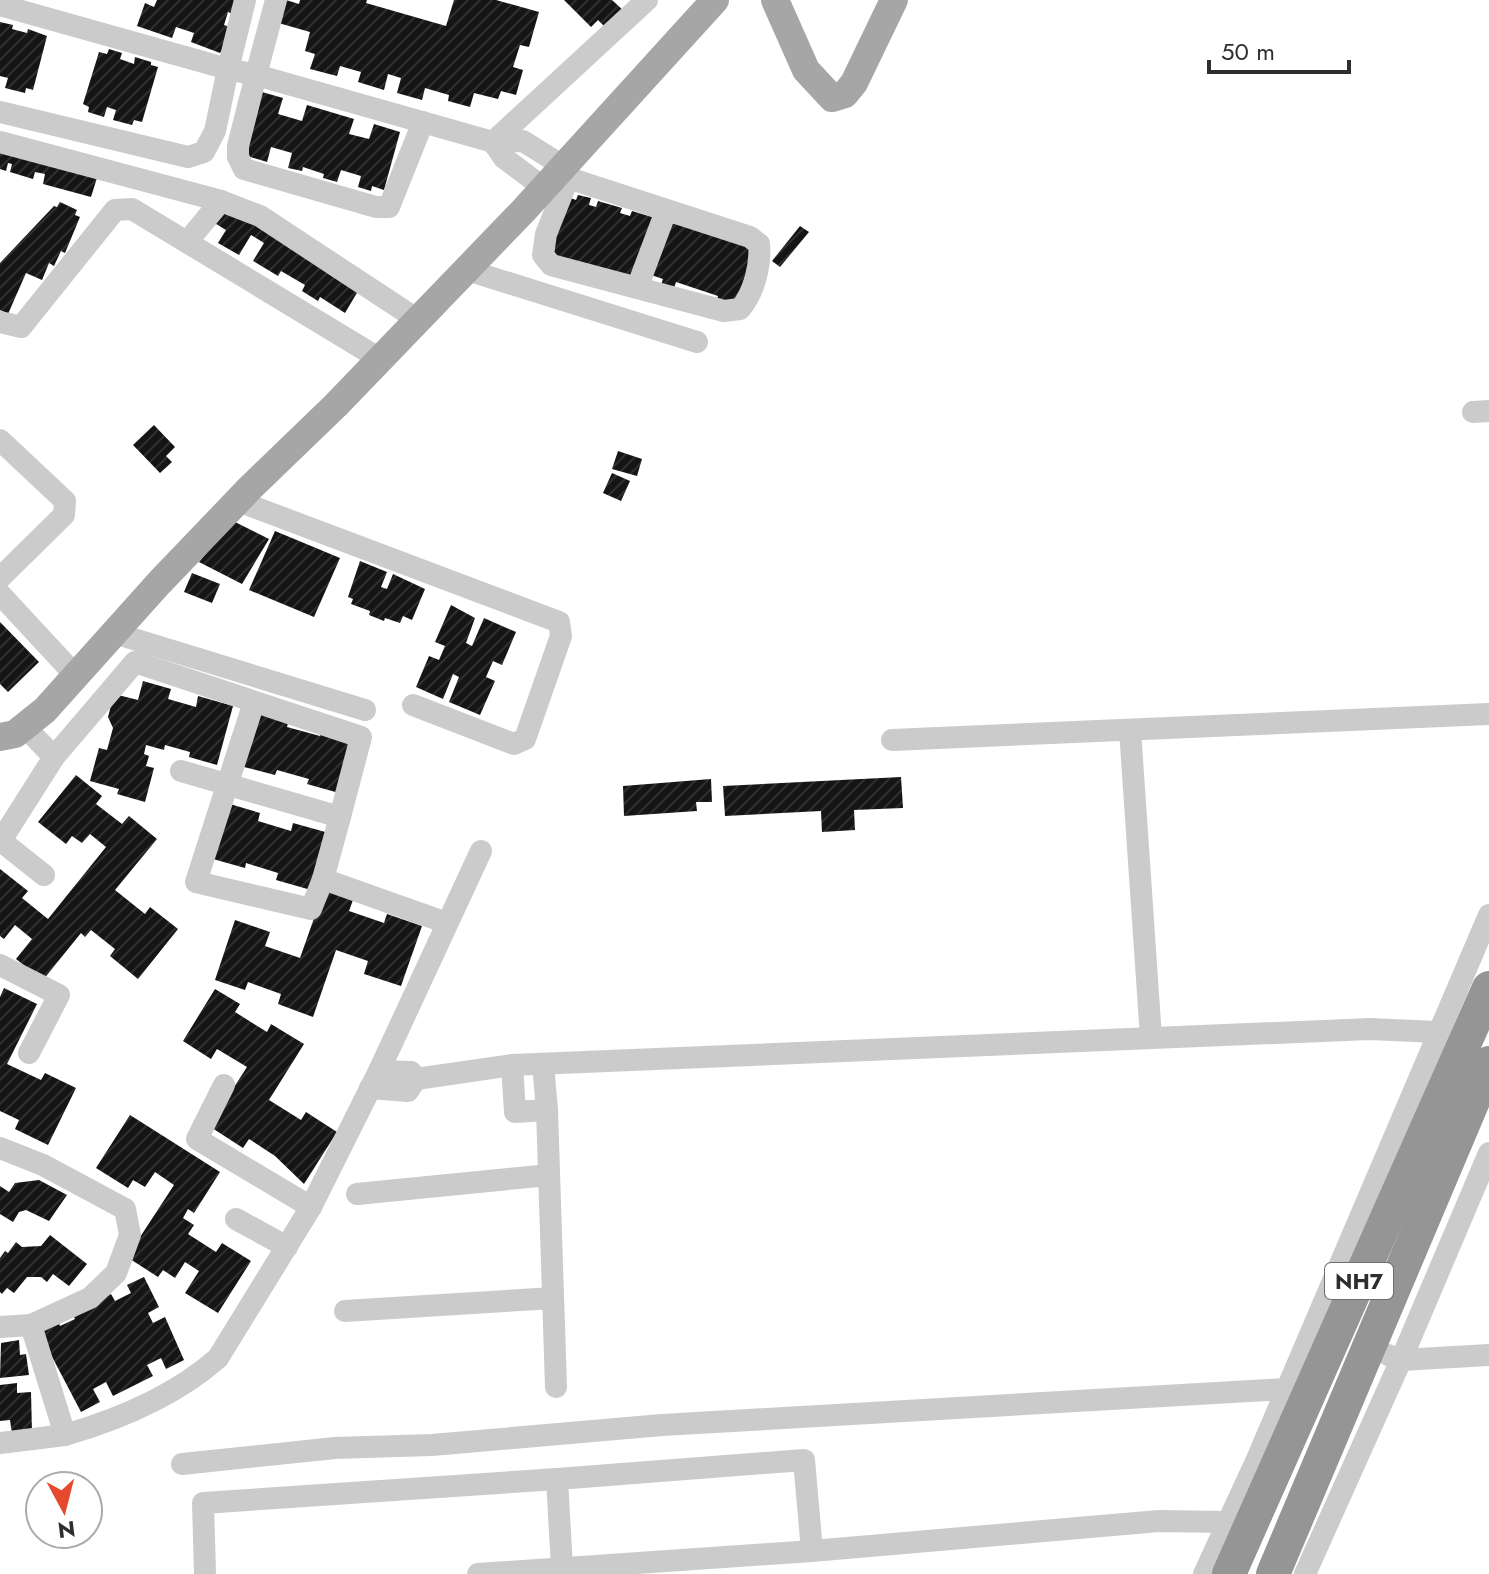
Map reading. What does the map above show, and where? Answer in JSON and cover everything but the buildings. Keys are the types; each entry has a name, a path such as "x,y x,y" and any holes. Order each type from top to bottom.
{"highway":[{"name":"NH7","path":"1229,1574 1489,988"},
{"name":"NH7","path":"1273,1574 1489,1063"}],"main road":[{"path":"13,732 76,676 238,501 558,177 715,0"},
{"path":"775,0 806,70 832,98 845,94 854,83 894,0"}],"street":[{"path":"0,112 188,157 204,152 215,131 245,0"},
{"path":"276,0 238,146 238,157 244,169 376,207 389,207 423,122"},
{"path":"493,142 647,0"},
{"path":"0,5 493,142 504,158 750,237 759,244 760,257 748,300 740,309 724,311 551,265 543,255 558,177"},
{"path":"0,142 221,201 260,216 418,320"},
{"path":"187,242 221,201"},
{"path":"0,322 21,327 115,210 132,209 380,359"},
{"path":"637,288 666,211"},
{"path":"467,270 697,342"},
{"path":"0,440 65,501 64,515 0,578"},
{"path":"238,501 559,622 561,636 525,739 519,743 514,744 413,705"},
{"path":"0,594 76,676"},
{"path":"114,633 365,710"},
{"path":"44,875 0,842 54,757 135,662 361,737 323,879 311,909 196,882 254,702"},
{"path":"892,740 1489,714"},
{"path":"1130,730 1151,1038"},
{"path":"13,732 54,757"},
{"path":"181,771 340,817"},
{"path":"0,1443 65,1435 112,1421 153,1401 206,1369 218,1358 311,1207 375,1080 481,851"},
{"path":"323,879 447,923"},
{"path":"1204,1574 1489,915"},
{"path":"0,965 59,995 29,1053"},
{"path":"375,1080 408,1091 416,1079 512,1065 1370,1029 1437,1032"},
{"path":"543,1064 556,1387"},
{"path":"512,1065 515,1112 547,1110"},
{"path":"224,1085 197,1139 311,1207"},
{"path":"0,1148 43,1165 125,1209 130,1235 116,1273 90,1298 31,1325 0,1327"},
{"path":"1305,1574 1489,1153"},
{"path":"357,1194 549,1175"},
{"path":"236,1219 287,1247"},
{"path":"345,1311 553,1298"},
{"path":"31,1325 65,1435"},
{"path":"1369,1347 1401,1360 1489,1355"},
{"path":"182,1464 335,1448 432,1445 662,1425 1286,1389"},
{"path":"205,1574 203,1503 804,1460 812,1551"},
{"path":"557,1479 562,1568"},
{"path":"478,1574 812,1551 1159,1521 1227,1522"}]}
